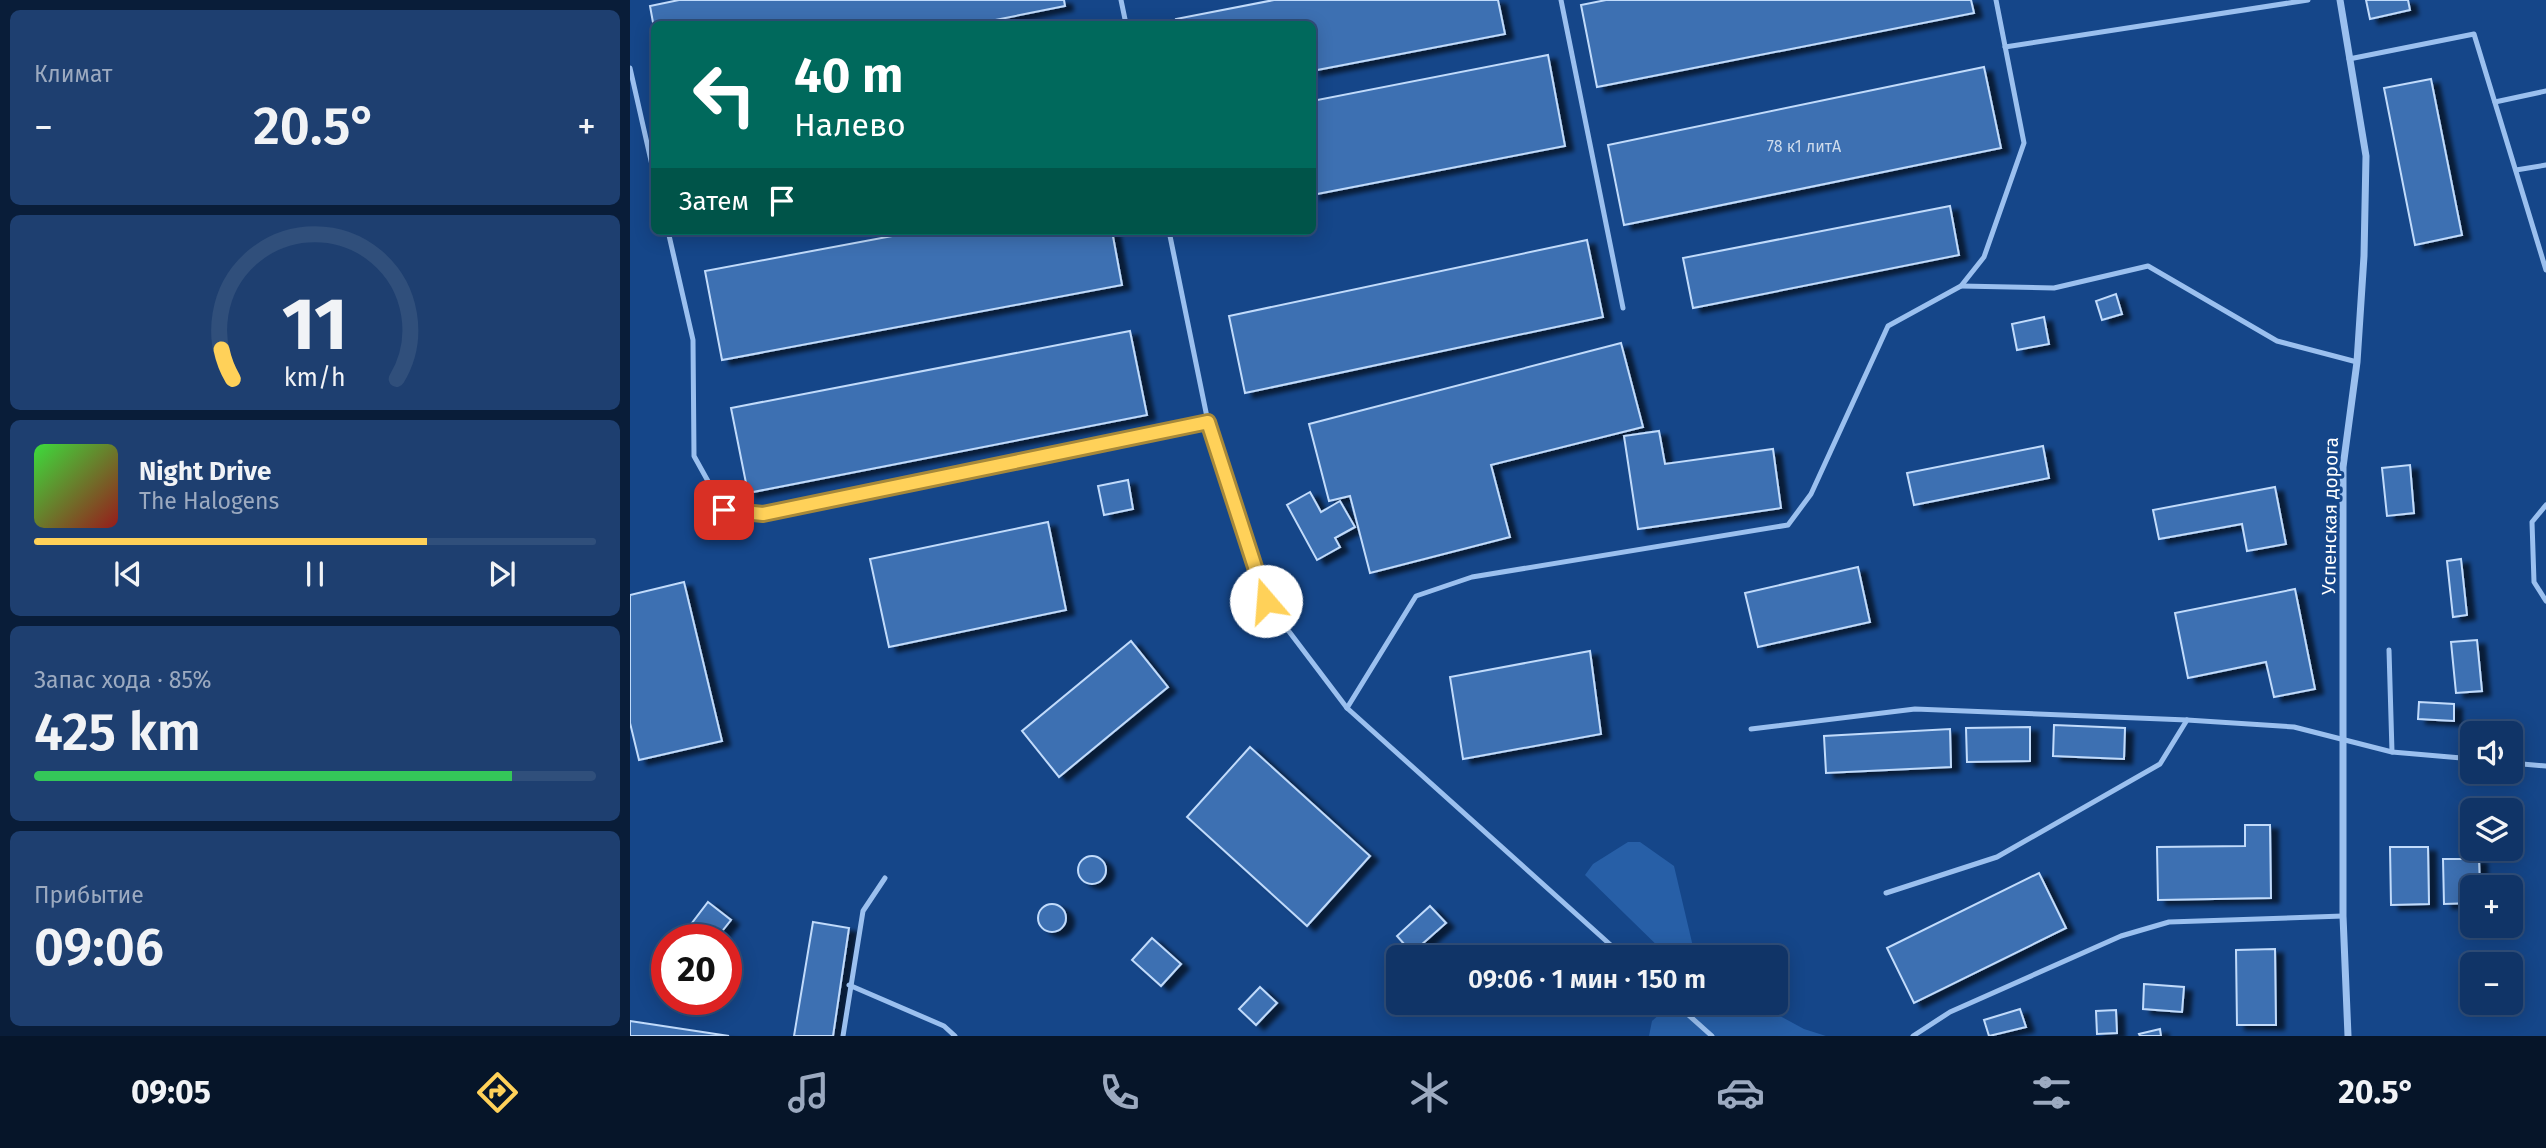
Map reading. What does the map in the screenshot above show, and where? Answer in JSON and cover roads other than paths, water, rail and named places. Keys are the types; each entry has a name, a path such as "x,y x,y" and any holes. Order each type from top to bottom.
{"street":[{"name":"Успенская дорога","path":"2340,0 2366,156 2364,256 2357,362 2343,467 2343,916 2348,1036"}],"lane":[{"path":"1121,0 1125,21"},
{"path":"1561,0 1623,307"},
{"path":"1347,708 1416,596 1472,577 1788,525 1811,494 1888,326 1961,286 1984,257 2024,143 1996,0"},
{"path":"2005,47 2308,0"},
{"path":"2350,59 2474,34 2546,270"},
{"path":"630,68 651,161"},
{"path":"2495,102 2546,91"},
{"path":"2515,170 2546,165"},
{"path":"669,235 693,340 694,456 724,510 763,514 1208,422"},
{"path":"1170,235 1208,422 1266,601 1347,708 1611,945"},
{"path":"1961,286 2054,288 2148,266 2277,341 2357,362"},
{"path":"2546,505 2532,522 2534,582 2546,601"},
{"path":"2389,650 2392,752"},
{"path":"1751,729 1915,709 2187,720 2294,727 2392,752 2460,758"},
{"path":"1886,893 1997,857 2148,771 2160,764 2187,720"},
{"path":"2523,764 2546,766"},
{"path":"844,1036 849,985 863,911 885,878"},
{"path":"1913,1036 1950,1012 2121,936 2169,922 2343,916"},
{"path":"849,985 944,1026 955,1036"},
{"path":"1688,1015 1712,1036"}]}
